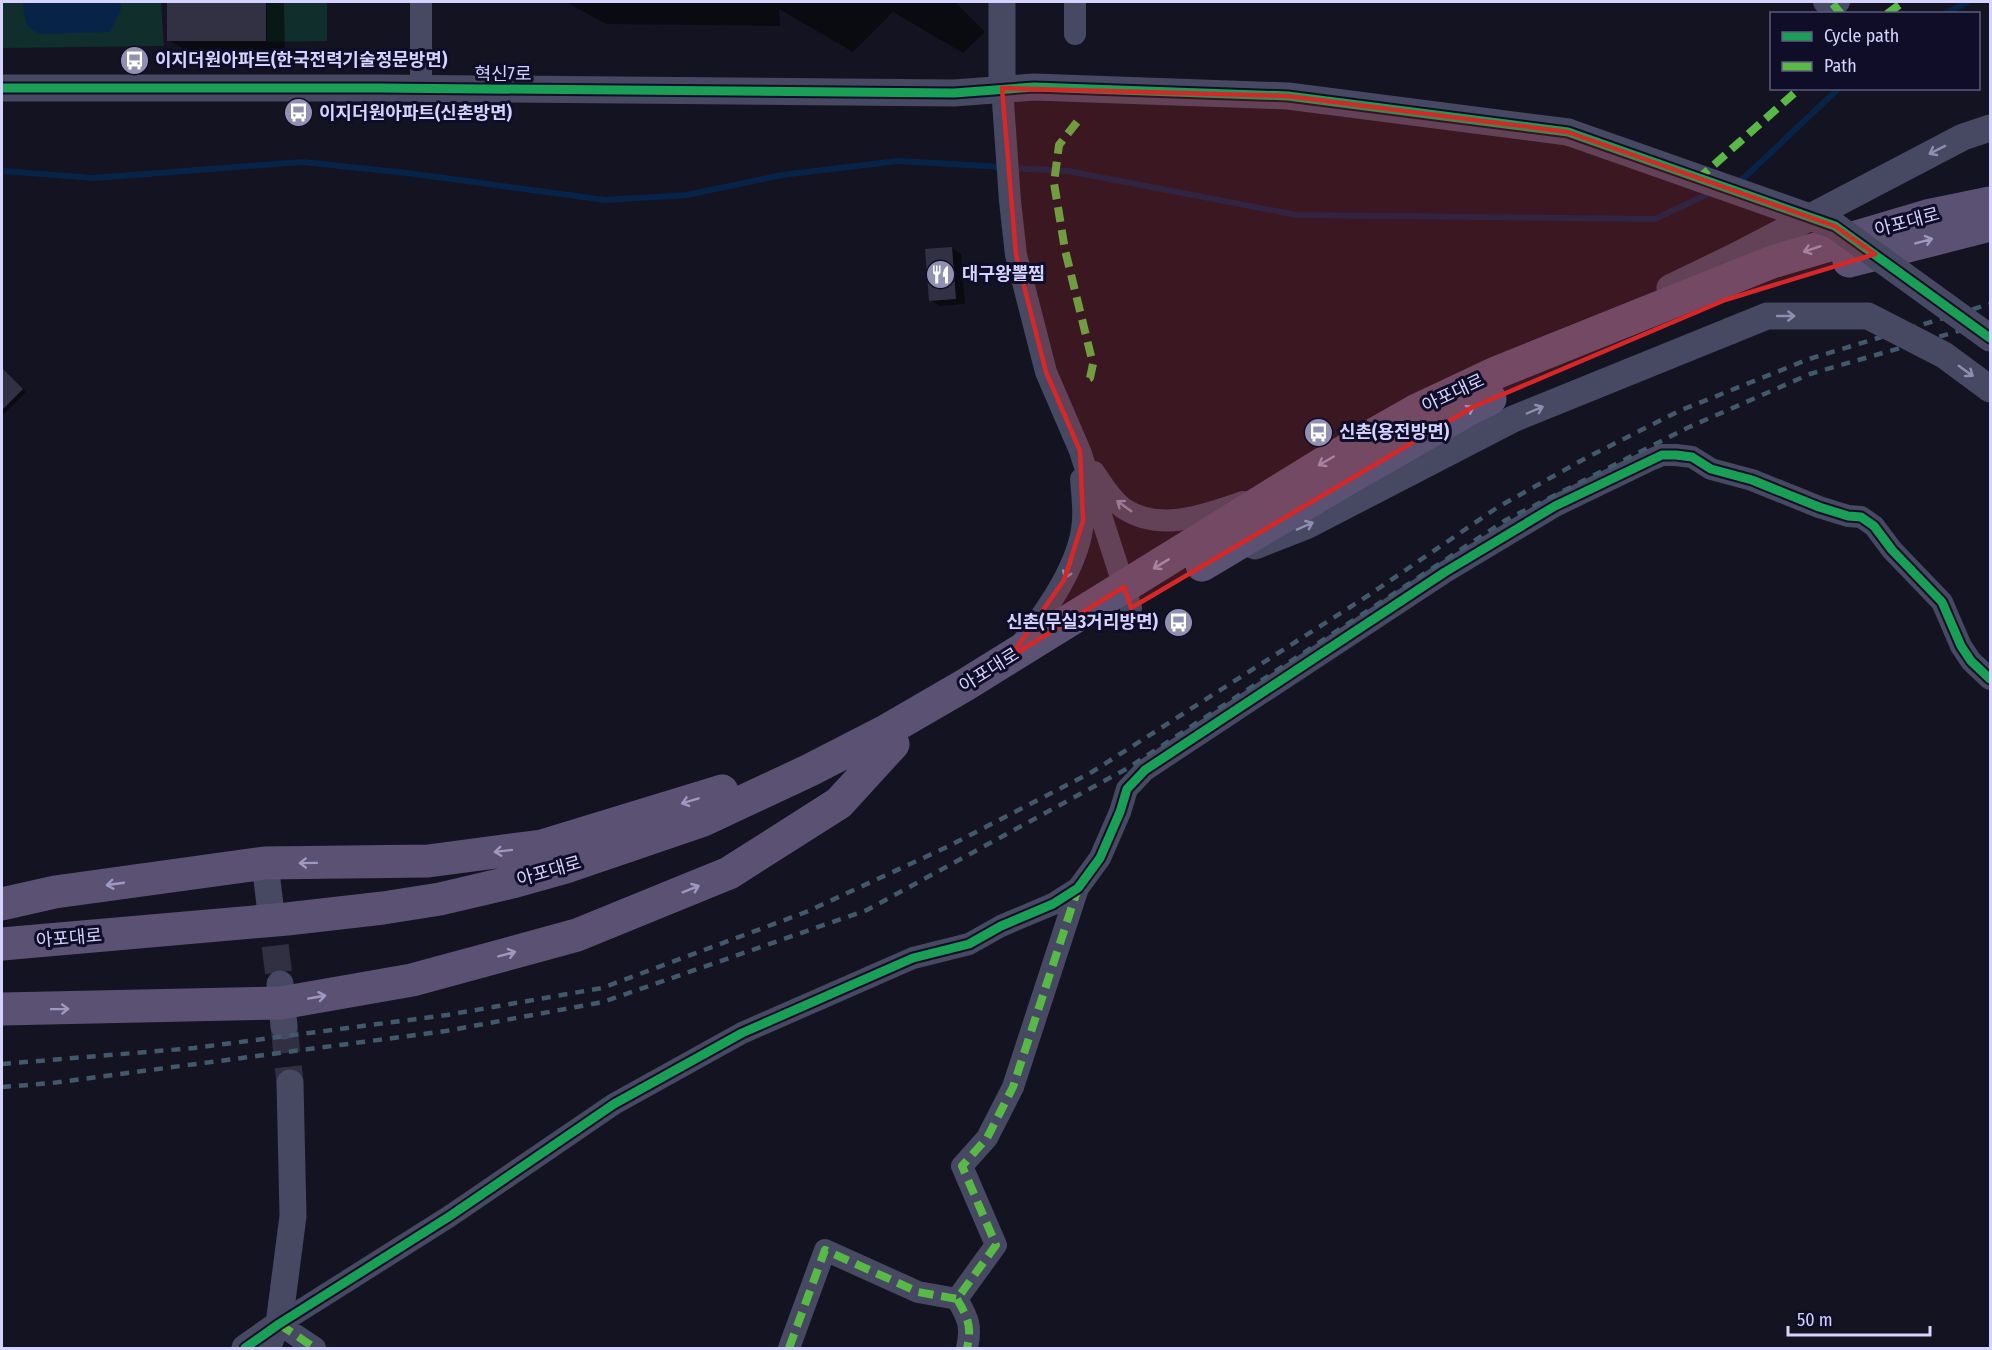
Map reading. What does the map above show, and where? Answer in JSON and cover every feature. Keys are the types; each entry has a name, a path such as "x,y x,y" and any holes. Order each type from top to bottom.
{"main road":[{"name":"아포대로","path":"2,944 383,908 440,899 569,866 701,820 889,738 1128,598 1280,490 1414,411 1498,372 1772,262 1927,216 1990,203"},
{"name":"아포대로","path":"2,964 408,924 489,908 625,867 706,837 798,797 1010,657 1128,598 1192,571 1473,407 1725,300 1826,267 1990,225"},
{"path":"2,904 55,892 265,863 428,861 542,846 727,789 846,743 889,738"},
{"path":"2,1009 282,1004 412,980 577,935 729,873 839,803 889,738"}],"street":[{"path":"421,90 422,2"},
{"path":"1002,2 1002,88 1016,255 1046,372 1080,451 1128,598"},
{"path":"1075,2 1075,34"},
{"path":"1824,2 1833,4 1839,2"},
{"name":"혁신7로","path":"3,88 954,93 1002,88 1045,87 1288,96 1568,132 1835,226 1990,338"},
{"path":"1498,372 1738,255 1953,142 1990,128"},
{"path":"1192,571 1306,526 1513,419 1767,316 1869,316 1944,355 1990,389"},
{"path":"1080,451 1108,492 1122,507 1141,516 1161,521 1198,516 1280,490"},
{"path":"1010,657 1049,606 1064,580 1078,544 1083,522 1080,451"},
{"path":"957,1299 996,1245 962,1166 987,1138 1013,1087 1078,888 1100,858 1120,812 1127,789 1145,770 1455,566 1555,506 1662,456 1676,455 1692,458 1712,470 1752,480 1819,507 1848,516 1861,517 1874,526 1892,550 1942,602 1961,646 1971,661 1990,680"},
{"path":"265,863 270,906"},
{"path":"245,1348 274,1336 614,1104 742,1033 913,958 969,944 1001,926 1053,904 1078,888"},
{"path":"274,1336 293,1216 290,1083"},
{"path":"789,1348 825,1250 918,1292 957,1299 969,1318 970,1336 967,1348"},
{"path":"274,1336 315,1348"}],"highlighted area":[{"path":"1002,88 1288,96 1568,132 1835,226 1875,254 1725,300 1473,407 1131,608 1124,587 1010,657 1064,580 1083,521 1080,451 1046,372 1016,255"}],"green space":[{"path":"2,2 161,2 164,46 2,48"},
{"path":"267,2 327,2 327,41 267,42"}],"water":[{"path":"23,2 121,2 121,9 110,32 41,34 28,26"}],"building":[{"path":"167,2 266,2 266,41 167,41"},
{"name":"대구왕뽈찜","path":"952,247 956,299 929,301 925,249"},
{"path":"2,368 23,389 2,410"}],"waterway":[{"path":"1949,12 1967,2"},
{"path":"1735,182 1745,177 1837,90"},
{"path":"2,171 94,178 302,162 407,173 605,200 687,195 782,175 897,161 1002,167"},
{"path":"1013,168 1068,171 1297,215 1655,219 1712,192"}],"tunnel":[{"path":"270,905 280,984"},
{"path":"284,1026 290,1083"}],"railway":[{"path":"2,1064 194,1048 447,1015 602,988 806,912 947,847 1092,772 1369,595 1498,507 1586,458 1679,411 1809,359 1990,304"},
{"path":"2,1087 52,1083 446,1031 603,1002 867,910 1128,768 1506,520 1687,428 1810,374 1990,322"}],"marked path":[{"path":"1890,12 1903,2"},
{"path":"1833,4 1839,12"},
{"path":"1697,180 1798,90"},
{"path":"1077,122 1059,145 1054,183 1065,250 1093,364 1090,378 1083,382"},
{"path":"789,1348 825,1250 918,1292 957,1299 996,1245 962,1166 987,1138 1013,1087 1078,888"},
{"path":"957,1299 968,1322 967,1348"},
{"path":"279,1324 315,1348"}],"cycle path":[{"path":"2,88 380,88 954,93 1034,87 1288,96 1568,132 1835,226 1990,338"},
{"path":"245,1348 450,1216 614,1104 742,1033 913,958 969,944 1001,926 1053,904 1078,888 1100,858 1120,812 1127,789 1145,770 1445,572 1555,506 1662,455 1692,457 1711,469 1752,480 1819,507 1848,516 1861,517 1874,526 1892,550 1942,602 1961,646 1971,661 1990,679"}],"place":[{"name":"이지더원아파트(한국전력기술정문방면)","path":"134,60"},
{"name":"이지더원아파트(신촌방면)","path":"298,113"},
{"name":"대구왕뽈찜","path":"941,274"},
{"name":"신촌(용전방면)","path":"1318,432"},
{"name":"신촌(무실3거리방면)","path":"1179,622"}]}
